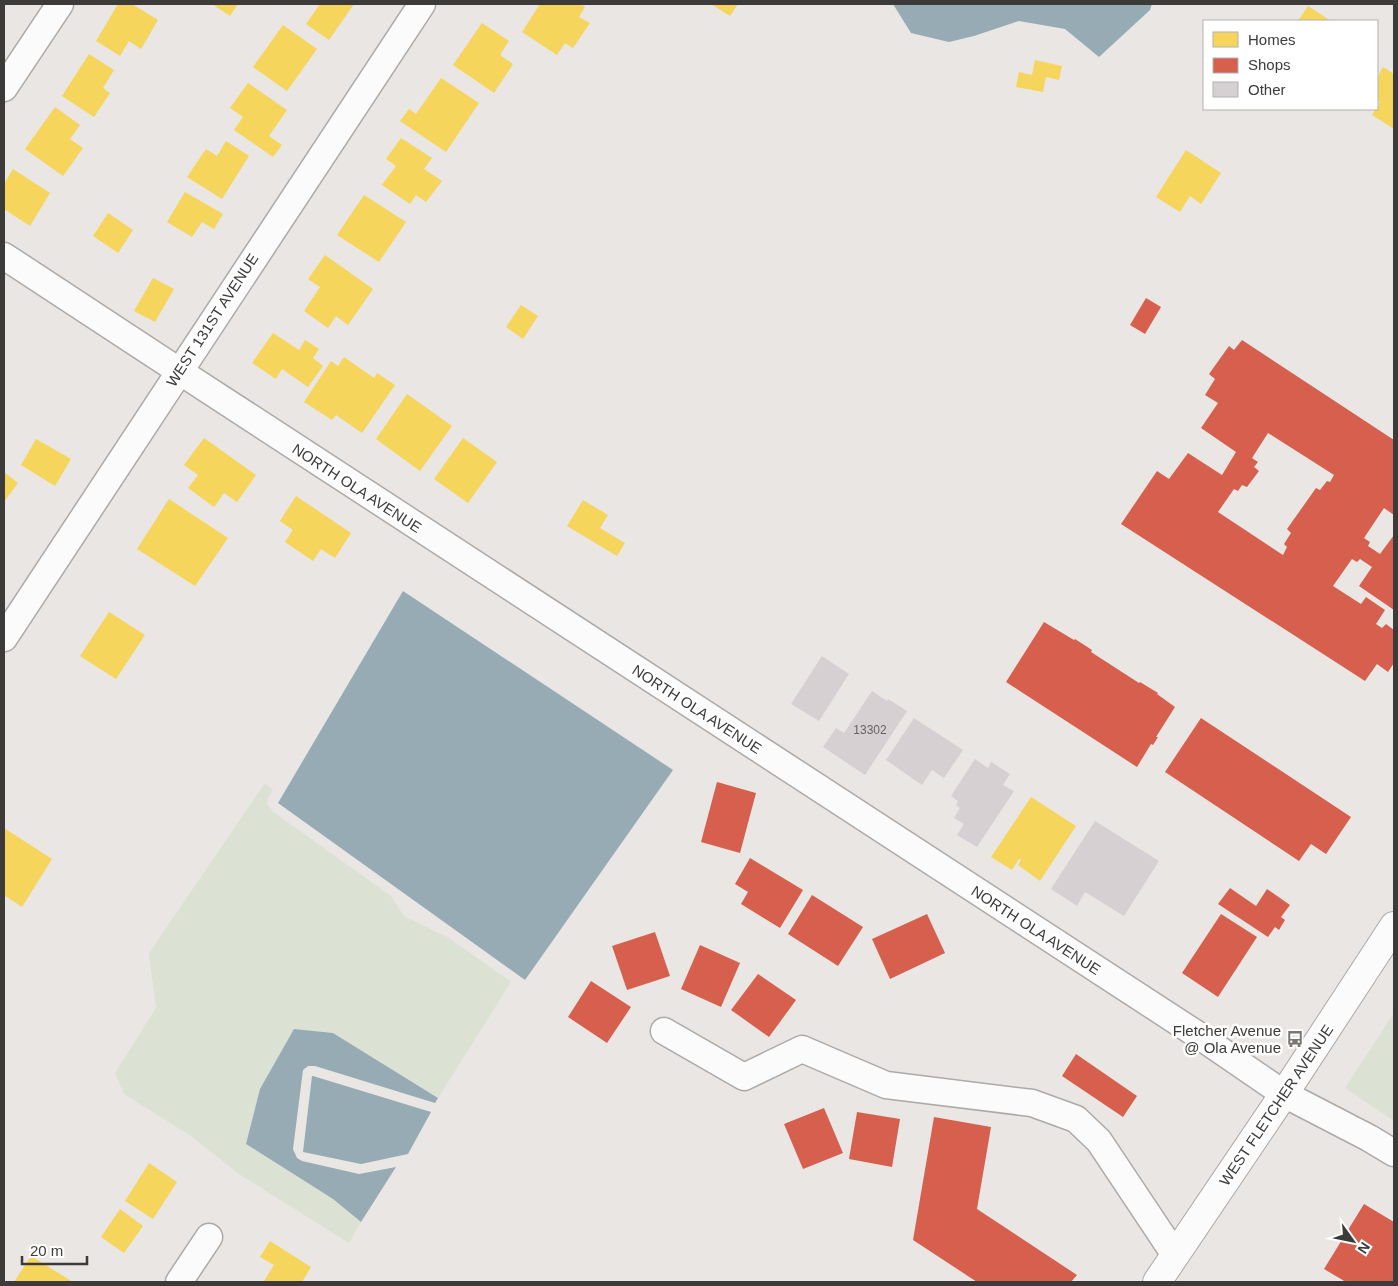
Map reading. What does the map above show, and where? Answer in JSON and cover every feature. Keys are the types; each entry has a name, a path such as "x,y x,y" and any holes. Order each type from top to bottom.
{"main road":[{"name":"WEST FLETCHER AVENUE","path":"1157,1282 1284,1094 1394,926"}],"street":[{"path":"4,88 60,4"},
{"name":"WEST 131ST AVENUE","path":"4,638 422,4"},
{"name":"NORTH OLA AVENUE","path":"4,256 1194,1032 1284,1094 1394,1153"},
{"path":"664,1032 744,1078 802,1049 886,1085 1032,1103 1076,1119 1099,1141 1175,1255"},
{"path":"179,1282 209,1237"}],"green space":[{"path":"265,783 273,790 267,803 272,811 391,896 404,916 449,938 511,982 438,1098 333,1033 294,1029 246,1144 333,1199 361,1222 349,1243 239,1174 191,1136 124,1094 115,1073 156,1008 149,953"},
{"path":"1394,1013 1394,1121 1345,1088"}],"water":[{"path":"893,4 1152,4 1150,10 1099,57 1065,29 1019,21 949,42 911,33"},
{"path":"403,591 673,770 525,980 278,803"},
{"path":"294,1029 333,1033 438,1098 435,1103 315,1066 308,1066 303,1070 293,1149 297,1158 302,1161 359,1174 396,1167 361,1222 333,1199 246,1144 260,1089"},
{"path":"312,1076 431,1112 408,1154 361,1164 303,1152"}],"building: Homes":[{"path":"118,4 132,4 158,20 141,49 129,41 120,56 96,41"},
{"path":"212,4 238,4 230,16"},
{"path":"320,4 354,4 329,40 306,24"},
{"path":"540,4 581,4 585,7 579,17 590,23 573,48 565,43 557,55 522,32"},
{"path":"711,4 738,4 730,16"},
{"path":"1308,6 1329,20 1299,20"},
{"path":"482,23 509,41 500,55 513,64 494,93 453,65"},
{"path":"283,25 317,49 287,91 253,67"},
{"path":"89,54 114,70 103,88 110,93 94,117 62,96"},
{"path":"1035,60 1062,66 1059,80 1046,77 1043,92 1016,87 1019,72 1032,75"},
{"path":"1383,67 1394,74 1394,129 1372,115 1375,110 1378,110 1380,102 1378,101 1378,76"},
{"path":"441,78 479,103 446,152 400,121 409,109 416,114"},
{"path":"248,83 287,110 269,136 282,145 273,157 234,130 243,117 230,108"},
{"path":"55,107 80,125 70,139 83,148 63,176 25,149"},
{"path":"401,138 432,158 424,169 442,181 426,202 416,195 410,204 382,185 396,166 386,159"},
{"path":"226,141 249,156 222,199 187,177 206,149 217,156"},
{"path":"1186,150 1221,173 1201,204 1190,196 1180,212 1156,197"},
{"path":"13,169 50,193 30,226 4,209 4,184"},
{"path":"185,192 223,214 214,229 202,222 192,237 167,222"},
{"path":"364,195 406,222 379,262 337,235"},
{"path":"108,213 133,230 118,253 93,236"},
{"path":"325,255 373,289 348,325 336,316 328,328 304,311 320,287 308,279"},
{"path":"153,278 174,289 155,322 134,311"},
{"path":"521,305 538,316 523,339 506,327"},
{"path":"273,333 299,350 305,340 319,349 313,358 323,366 308,387 282,369 276,379 252,363"},
{"path":"344,357 374,378 377,373 395,385 362,433 336,415 332,420 304,402 331,361 338,366"},
{"path":"407,394 452,426 420,471 376,439"},
{"path":"204,438 256,475 237,502 224,493 214,507 188,488 198,475 184,465"},
{"path":"463,438 497,462 468,503 434,479"},
{"path":"36,439 71,459 55,486 21,465"},
{"path":"4,472 18,483 4,502"},
{"path":"296,496 351,533 335,558 321,549 313,561 285,542 293,530 280,521"},
{"path":"169,499 228,538 195,586 137,549"},
{"path":"583,500 608,515 600,528 625,543 617,556 567,526"},
{"path":"109,612 145,635 116,679 80,656"},
{"path":"1031,797 1076,826 1040,881 1018,865 1021,860 1019,859 1012,870 991,857"},
{"path":"4,828 52,859 22,907 4,895"},
{"path":"149,1163 177,1182 153,1219 125,1201"},
{"path":"120,1209 143,1226 124,1253 101,1237"},
{"path":"270,1241 311,1267 302,1282 264,1281 274,1265 260,1257"},
{"path":"31,1256 73,1282 14,1282"}],"building: Shops":[{"path":"1146,298 1161,307 1145,334 1130,325"},
{"path":"1242,340 1394,440 1394,515 1384,508 1364,538 1370,542 1368,546 1380,554 1394,535 1394,610 1359,586 1372,567 1360,559 1357,562 1352,559 1333,586 1361,604 1366,597 1385,610 1376,624 1382,628 1386,624 1394,630 1394,663 1388,672 1377,664 1365,681 1121,524 1157,471 1169,479 1188,453 1222,475 1236,452 1201,428 1218,403 1205,395 1215,379 1209,374 1229,346 1234,350","holes":["1268,433 1334,475 1330,482 1327,481 1320,490 1316,488 1287,529 1291,533 1284,544 1287,547 1283,555 1218,512 1234,489 1238,491 1242,485 1247,487 1259,471 1254,467 1258,462 1252,458"]},
{"path":"1044,622 1092,650 1091,652 1158,693 1175,707 1153,745 1151,744 1137,767 1006,682"},
{"path":"1201,718 1351,817 1326,854 1311,844 1299,861 1165,772"},
{"path":"717,782 756,793 740,853 701,842"},
{"path":"750,858 803,890 780,928 741,904 748,892 735,884"},
{"path":"1230,888 1256,906 1267,889 1290,905 1281,917 1285,920 1279,930 1275,927 1268,937 1218,904"},
{"path":"812,895 863,927 838,966 788,934"},
{"path":"927,914 945,953 890,979 872,939"},
{"path":"1221,914 1257,937 1218,997 1182,973"},
{"path":"655,932 670,976 627,990 612,946"},
{"path":"700,945 740,963 721,1007 681,989"},
{"path":"758,974 796,1000 769,1037 731,1010"},
{"path":"591,981 631,1007 607,1043 568,1017"},
{"path":"1076,1054 1137,1096 1123,1117 1062,1076"},
{"path":"824,1108 843,1153 803,1169 784,1124"},
{"path":"857,1112 900,1119 892,1167 849,1159"},
{"path":"934,1117 991,1127 977,1209 1077,1275 1071,1282 977,1282 913,1240"},
{"path":"1364,1204 1394,1222 1394,1282 1346,1282 1324,1269"}],"building: Other":[{"path":"822,656 849,674 819,721 791,704"},
{"path":"872,691 907,711 865,775 823,747 836,728 844,733"},
{"path":"914,718 963,750 944,778 932,770 922,785 886,760"},
{"path":"975,759 988,768 991,762 1010,774 1003,785 1014,791 977,847 957,835 964,824 954,818 960,808 956,805 958,801 951,796"},
{"path":"1095,821 1159,861 1124,916 1085,892 1077,906 1051,889"}],"place":[{"name":"Fletcher Avenue @ Ola Avenue","path":"1295,1039"}]}
